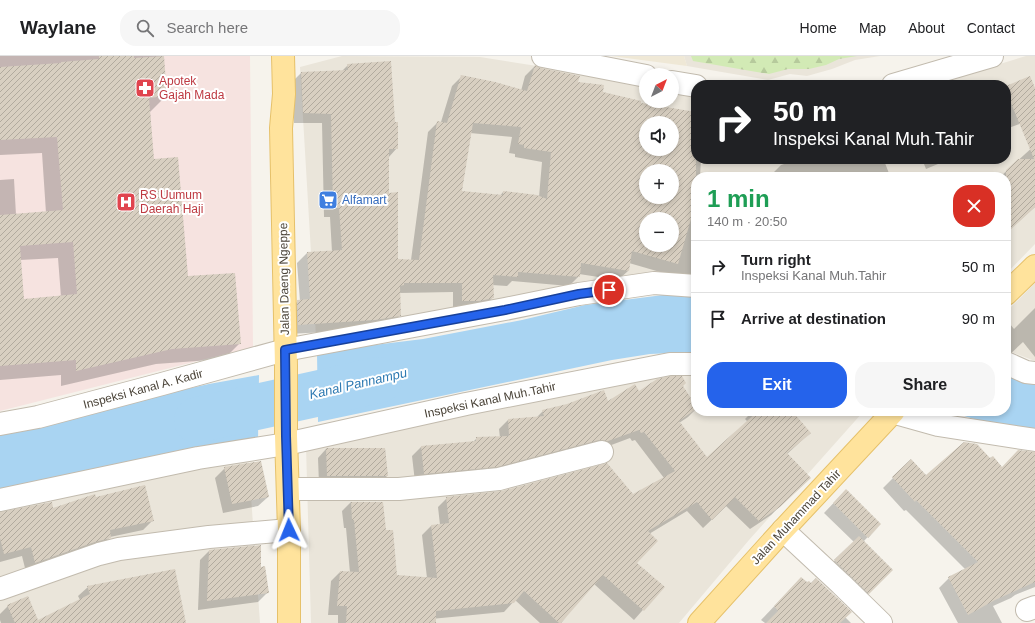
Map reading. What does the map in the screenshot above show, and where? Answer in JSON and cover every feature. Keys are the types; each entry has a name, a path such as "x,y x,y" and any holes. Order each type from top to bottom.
{"main road":[{"name":"Jalan Daeng Ngeppe","path":"283,56 284,94 281,128 286,440 289,530 289,623"},
{"path":"1011,289 1035,266"},
{"name":"Jalan Muhammad Tahir","path":"699,623 888,416"}],"street":[{"path":"543,56 639,75"},
{"path":"910,80 992,56"},
{"path":"679,83 691,85"},
{"path":"285,358 579,294 654,283 691,286"},
{"name":"Inspeksi Kanal A. Kadir","path":"0,424 38,417 162,384 285,358"},
{"name":"Inspeksi Kanal Muh.Tahir","path":"286,440 670,364 691,364"},
{"path":"1011,365 1026,372 1035,374"},
{"path":"906,416 938,425 1035,440"},
{"path":"0,500 286,440"},
{"path":"288,489 399,489 500,479 602,452"},
{"path":"0,589 99,554 209,537 289,530"},
{"path":"783,530 882,623"}],"shaded area":[{"name":"RS Uumum Daerah Haji","path":"0,56 250,56 253,347 0,411"},
{"path":"342,56 480,57 639,82 639,108 679,108 679,88 691,91 691,164 1011,164 1011,80 947,80 1026,56 1035,56 1035,244 1011,269 1011,172 691,172 691,279 316,337 300,67"},
{"path":"611,56 684,56 687,66"},
{"path":"684,56 880,56 855,60 832,69 807,76 790,74 768,80 687,66"},
{"path":"1035,283 1035,361 1011,352 1011,307"},
{"path":"691,366 691,416 859,416 749,540 679,623 311,623 306,446"},
{"path":"248,454 260,623 0,623 0,494"}],"green space":[{"path":"691,56 857,56 839,59 826,65 809,69 788,69 769,74 693,61"}],"water":[{"path":"663,295 691,295 691,352 650,354 612,360 318,422 317,352 423,339 522,320 585,305"},
{"path":"1011,374 1035,381 1035,435 964,416 1011,416"},
{"path":"259,375 258,441 0,492 0,430 209,384"}],"building":[{"name":"RS Uumum Daerah Haji","path":"99,56 134,56 134,58 164,56 167,96 149,98 154,159 178,157 188,276 235,273 241,344 172,349 76,371 76,360 0,366 0,215 63,210 57,137 0,140 0,67 99,59","holes":["73,242 77,294 24,299 20,246"]},
{"path":"391,61 395,122 398,122 398,149 389,149 389,193 398,192 398,259 419,260 437,121 447,123 461,75 495,82 527,91 535,65 541,68 580,76 578,82 604,85 603,92 639,101 639,108 672,108 691,111 691,164 696,164 696,172 691,172 691,219 678,264 632,251 629,271 581,263 580,277 518,272 518,277 493,275 494,298 479,301 462,301 462,283 404,283 404,285 400,286 401,316 375,320 298,325 297,300 310,299 307,252 342,250 339,208 333,208 331,114 303,113 301,72 348,70 347,64","holes":["473,123 521,127 518,144 524,145 524,148 551,152 547,199 537,195 503,191 503,195 462,191"]},
{"path":"1030,76 1035,88 1035,207 1011,229 1011,172 1006,172 1006,170 1018,159 1034,159 1011,103 1011,84"},
{"path":"671,376 682,376 686,383 683,386 691,398 691,413 679,421 707,457 752,416 796,416 811,433 787,453 811,478 780,507 759,521 735,497 712,520 697,502 648,531 658,541 637,563 665,587 644,611 603,575 561,623 559,623 524,591 514,603 436,611 436,623 346,623 347,606 337,606 340,571 359,572 351,502 383,502 386,530 393,530 397,575 437,578 431,525 449,523 446,497 502,491 607,463 633,494 675,471 644,432 641,433 639,430 608,441 599,440 497,467 424,474 421,446 476,441 476,437 509,436 508,419 544,416 542,410 567,404 604,390 608,401 635,384 639,391 657,379"},
{"path":"964,442 977,444 990,458 993,456 1002,467 1018,450 1035,452 1035,582 995,600 968,615 948,577 978,562 916,500 915,502 892,477 911,459 926,475"},
{"path":"326,448 385,448 388,476 327,476"},
{"path":"261,461 269,497 232,504 224,467"},
{"path":"145,485 154,521 110,530 111,538 35,563 31,547 4,554 0,538 0,512 52,502 53,508 95,494 96,497"},
{"path":"846,489 881,524 868,538 833,503"},
{"path":"859,536 893,570 869,594 834,560"},
{"path":"261,545 261,567 265,566 269,593 207,601 209,550"},
{"path":"175,569 186,623 15,623 7,605 28,596 38,620 90,594 87,586"},
{"path":"801,577 807,582 809,581 811,583 816,578 852,612 840,623 766,623 778,611 774,606"}],"waterway":[{"name":"Kanal Pannampu","path":"197,420 379,380"}],"place":[{"name":"Apotek Gajah Mada","path":"145,88"},
{"name":"Alfamart","path":"328,200"},
{"name":"RS Uumum Daerah Haji","path":"126,202"}],"route":[{"path":"289,530 285,350 505,310 579,294 609,290"}]}
